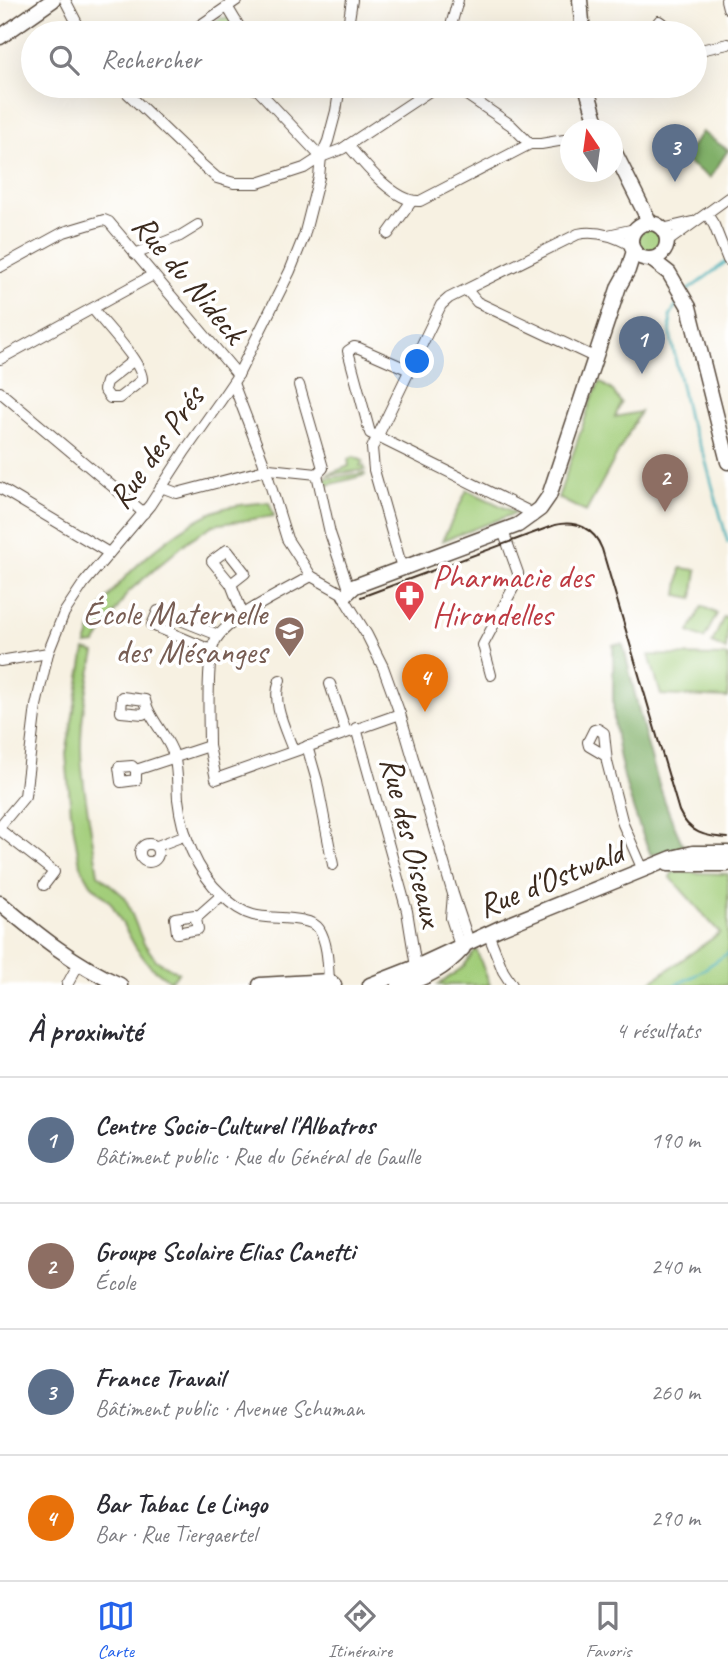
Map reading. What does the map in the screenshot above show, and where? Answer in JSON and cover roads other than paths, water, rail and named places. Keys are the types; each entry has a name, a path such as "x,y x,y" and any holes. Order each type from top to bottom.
{"street":[{"path":"23,21 53,0"},
{"path":"65,0 76,21"},
{"path":"209,21 237,0"},
{"path":"349,21 352,0"},
{"path":"452,21 458,0"},
{"path":"573,0 575,21"},
{"path":"580,0 582,21"},
{"path":"726,0 728,8"},
{"path":"228,8 236,21"},
{"path":"0,37 21,22"},
{"path":"707,48 728,44"},
{"path":"133,98 217,178 234,183 258,183 304,168 321,156 334,154 419,98"},
{"path":"267,98 321,156"},
{"name":"Rue des Prés","path":"0,828 25,796 36,706 53,635 73,598 144,513 235,379 290,271 304,236 319,177 321,156 334,121 338,98"},
{"path":"471,98 511,125 530,144"},
{"path":"590,98 596,119"},
{"path":"597,98 603,119"},
{"path":"348,145 373,175 411,202 420,201 530,144 560,141"},
{"path":"623,169 669,273 689,307 728,462"},
{"path":"623,182 653,233 657,257 640,253 631,240 653,233 693,222 728,198"},
{"path":"388,234 411,202"},
{"path":"707,214 728,258"},
{"name":"Rue du Nideck","path":"0,267 64,232 99,220 109,222 235,379"},
{"path":"135,254 180,236 198,225"},
{"path":"402,568 372,455 377,438 441,305 578,234 653,233"},
{"path":"608,235 669,273"},
{"path":"235,379 287,539 311,576 347,592 402,568 503,531 533,516 540,509 549,496 619,286 640,253"},
{"path":"0,359 153,275"},
{"path":"467,290 477,302 596,358"},
{"path":"93,309 134,360"},
{"path":"409,370 359,348 354,347 348,351 370,433 526,510 533,516"},
{"path":"299,385 323,468 317,474"},
{"path":"0,392 144,513"},
{"path":"162,487 177,493 265,470 317,474"},
{"path":"317,474 347,592 346,601 383,667 400,715 453,894 464,944"},
{"path":"0,488 109,553"},
{"path":"491,675 483,645 518,579 503,531"},
{"path":"311,576 243,615 218,635 211,650 209,746 216,779 400,715"},
{"path":"231,584 243,615"},
{"path":"211,650 152,625 158,611 218,635"},
{"path":"0,661 48,653"},
{"path":"280,683 276,691 277,704 293,750"},
{"name":"Rue des Oiseaux","path":"330,684 351,730 407,911 416,967"},
{"path":"147,710 158,724 174,757 178,801 186,835 204,874 222,895 250,914 314,923 324,940 332,983 260,985"},
{"path":"136,770 209,746"},
{"path":"307,746 317,781 333,865"},
{"path":"606,756 623,824 648,868"},
{"path":"0,828 54,872 44,885"},
{"path":"157,846 186,835"},
{"name":"Rue d'Ostwald","path":"370,985 488,933 648,868 688,854 728,853"},
{"name":"Rue d'Ostwald","path":"648,868 682,863 728,864"},
{"path":"196,918 222,895"},
{"path":"0,903 36,933 79,963 120,985"},
{"path":"488,933 503,971 512,985"},
{"name":"Rue d'Ostwald","path":"399,985 432,974 445,966 464,944"},
{"path":"67,985 79,963"}],"waterway":[{"path":"687,291 726,262"},
{"path":"680,299 670,316 671,338 688,418 704,455 728,543"},
{"path":"675,985 694,976 728,953"}],"tram line":[{"path":"361,597 555,525 583,527 594,536 602,549 679,811 693,829 728,838"}],"place":[{"name":"France Travail","path":"675,182"},
{"name":"Centre Socio-Culturel l'Albatros","path":"642,374"},
{"name":"Groupe Scolaire Elias Canetti","path":"665,512"},
{"name":"Pharmacie des Hirondelles","path":"409,622"},
{"name":"École Maternelle des Mésanges","path":"290,659"},
{"name":"Bar Tabac Le Lingo","path":"425,712"}]}
